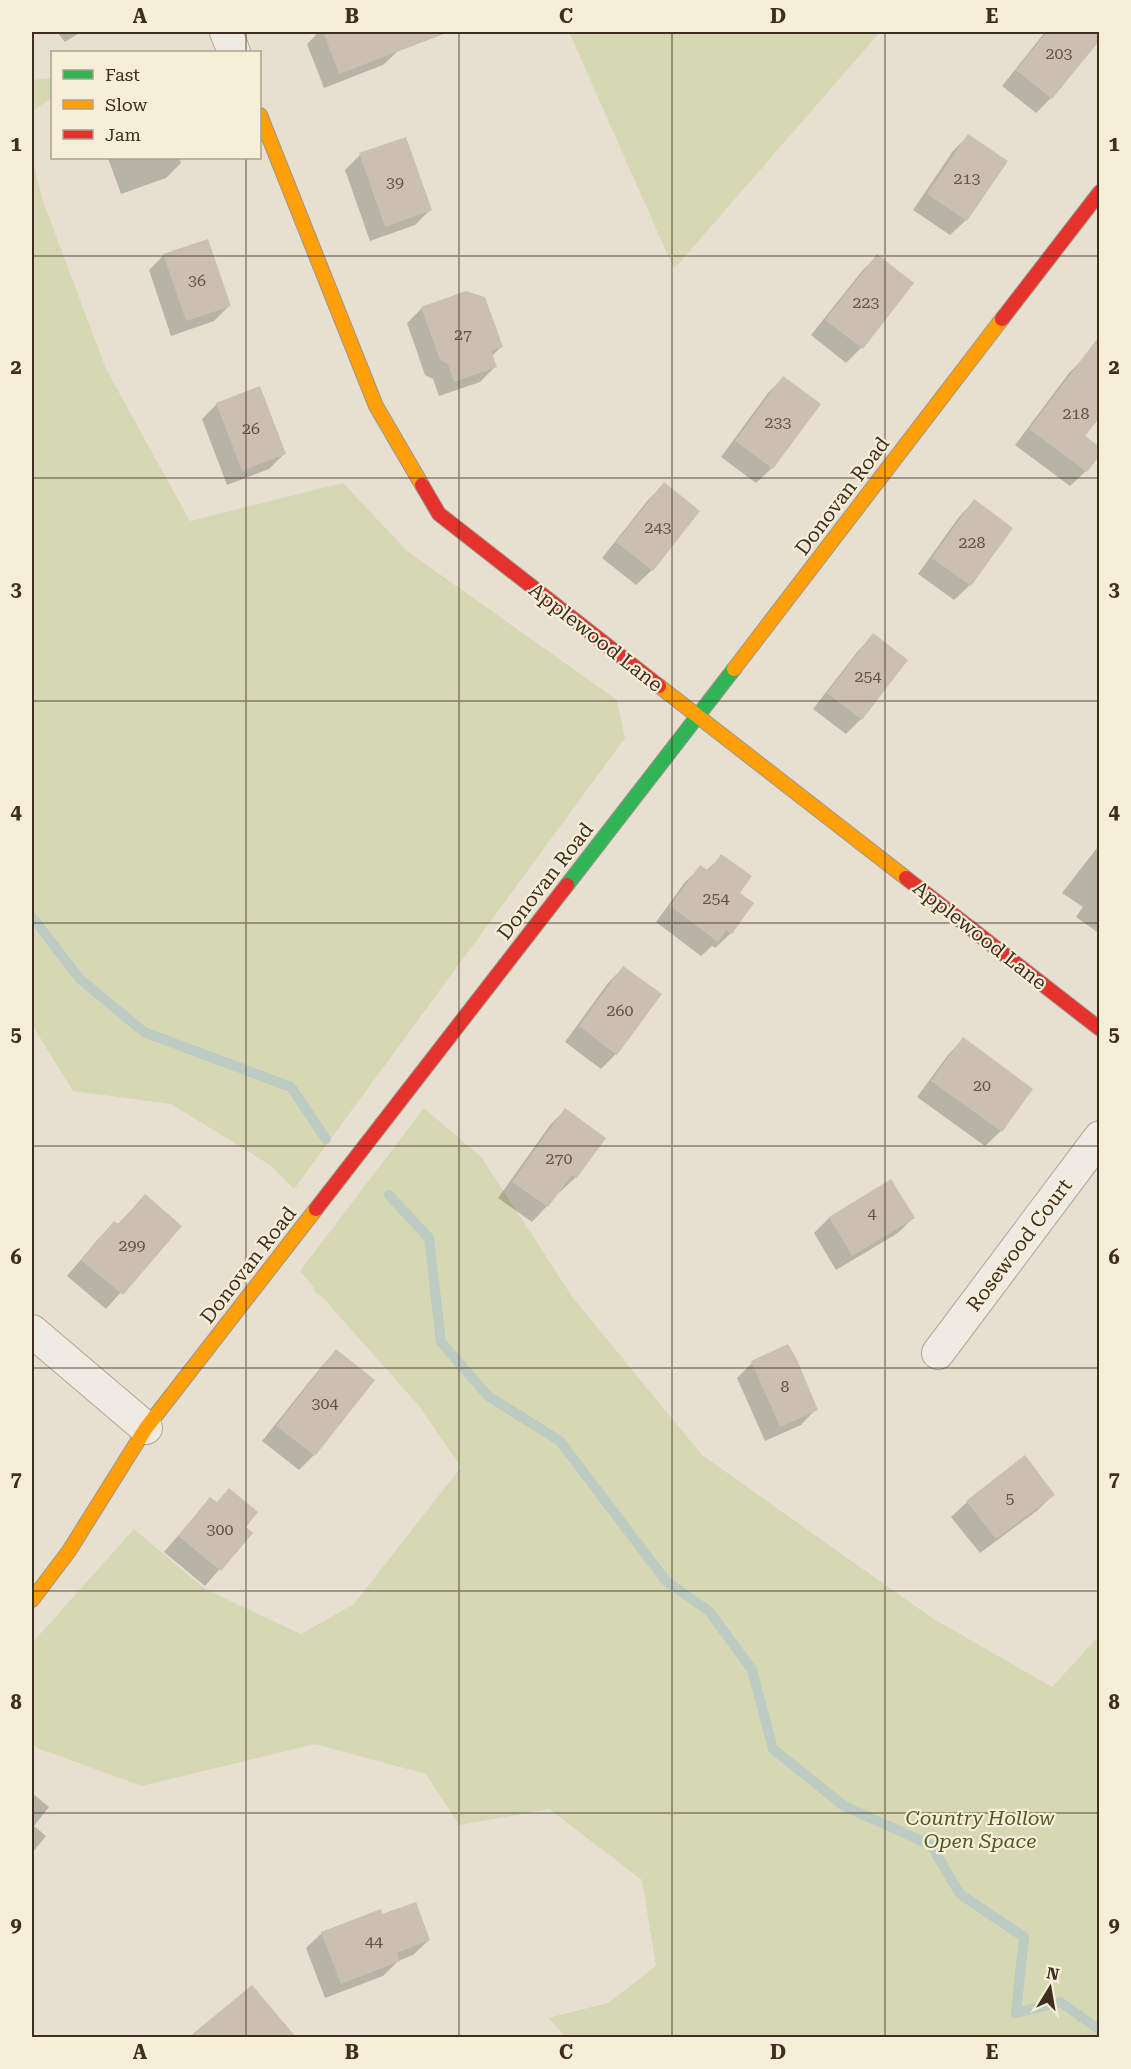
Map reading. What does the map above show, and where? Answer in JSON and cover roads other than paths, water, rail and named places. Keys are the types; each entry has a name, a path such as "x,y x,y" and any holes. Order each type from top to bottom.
{"street":[{"path":"226,32 234,51"},
{"name":"Applewood Lane","path":"261,118 376,406 439,514 1100,1029"},
{"name":"Donovan Road","path":"32,1600 69,1551 146,1428 698,716 1100,192"},
{"name":"Rosewood Court","path":"938,1353 1100,1137"},
{"path":"32,1331 146,1428"}],"waterway":[{"path":"32,917 80,979 144,1032 291,1087 326,1139"},
{"path":"389,1195 429,1238 441,1342 488,1396 560,1441 666,1581 710,1612 752,1670 773,1749 844,1806 931,1845 960,1894 1024,1937 1016,2013 1060,2002 1100,2030"}],"park label":[{"name":"Country Hollow Open Space","path":"980,1830"}]}
